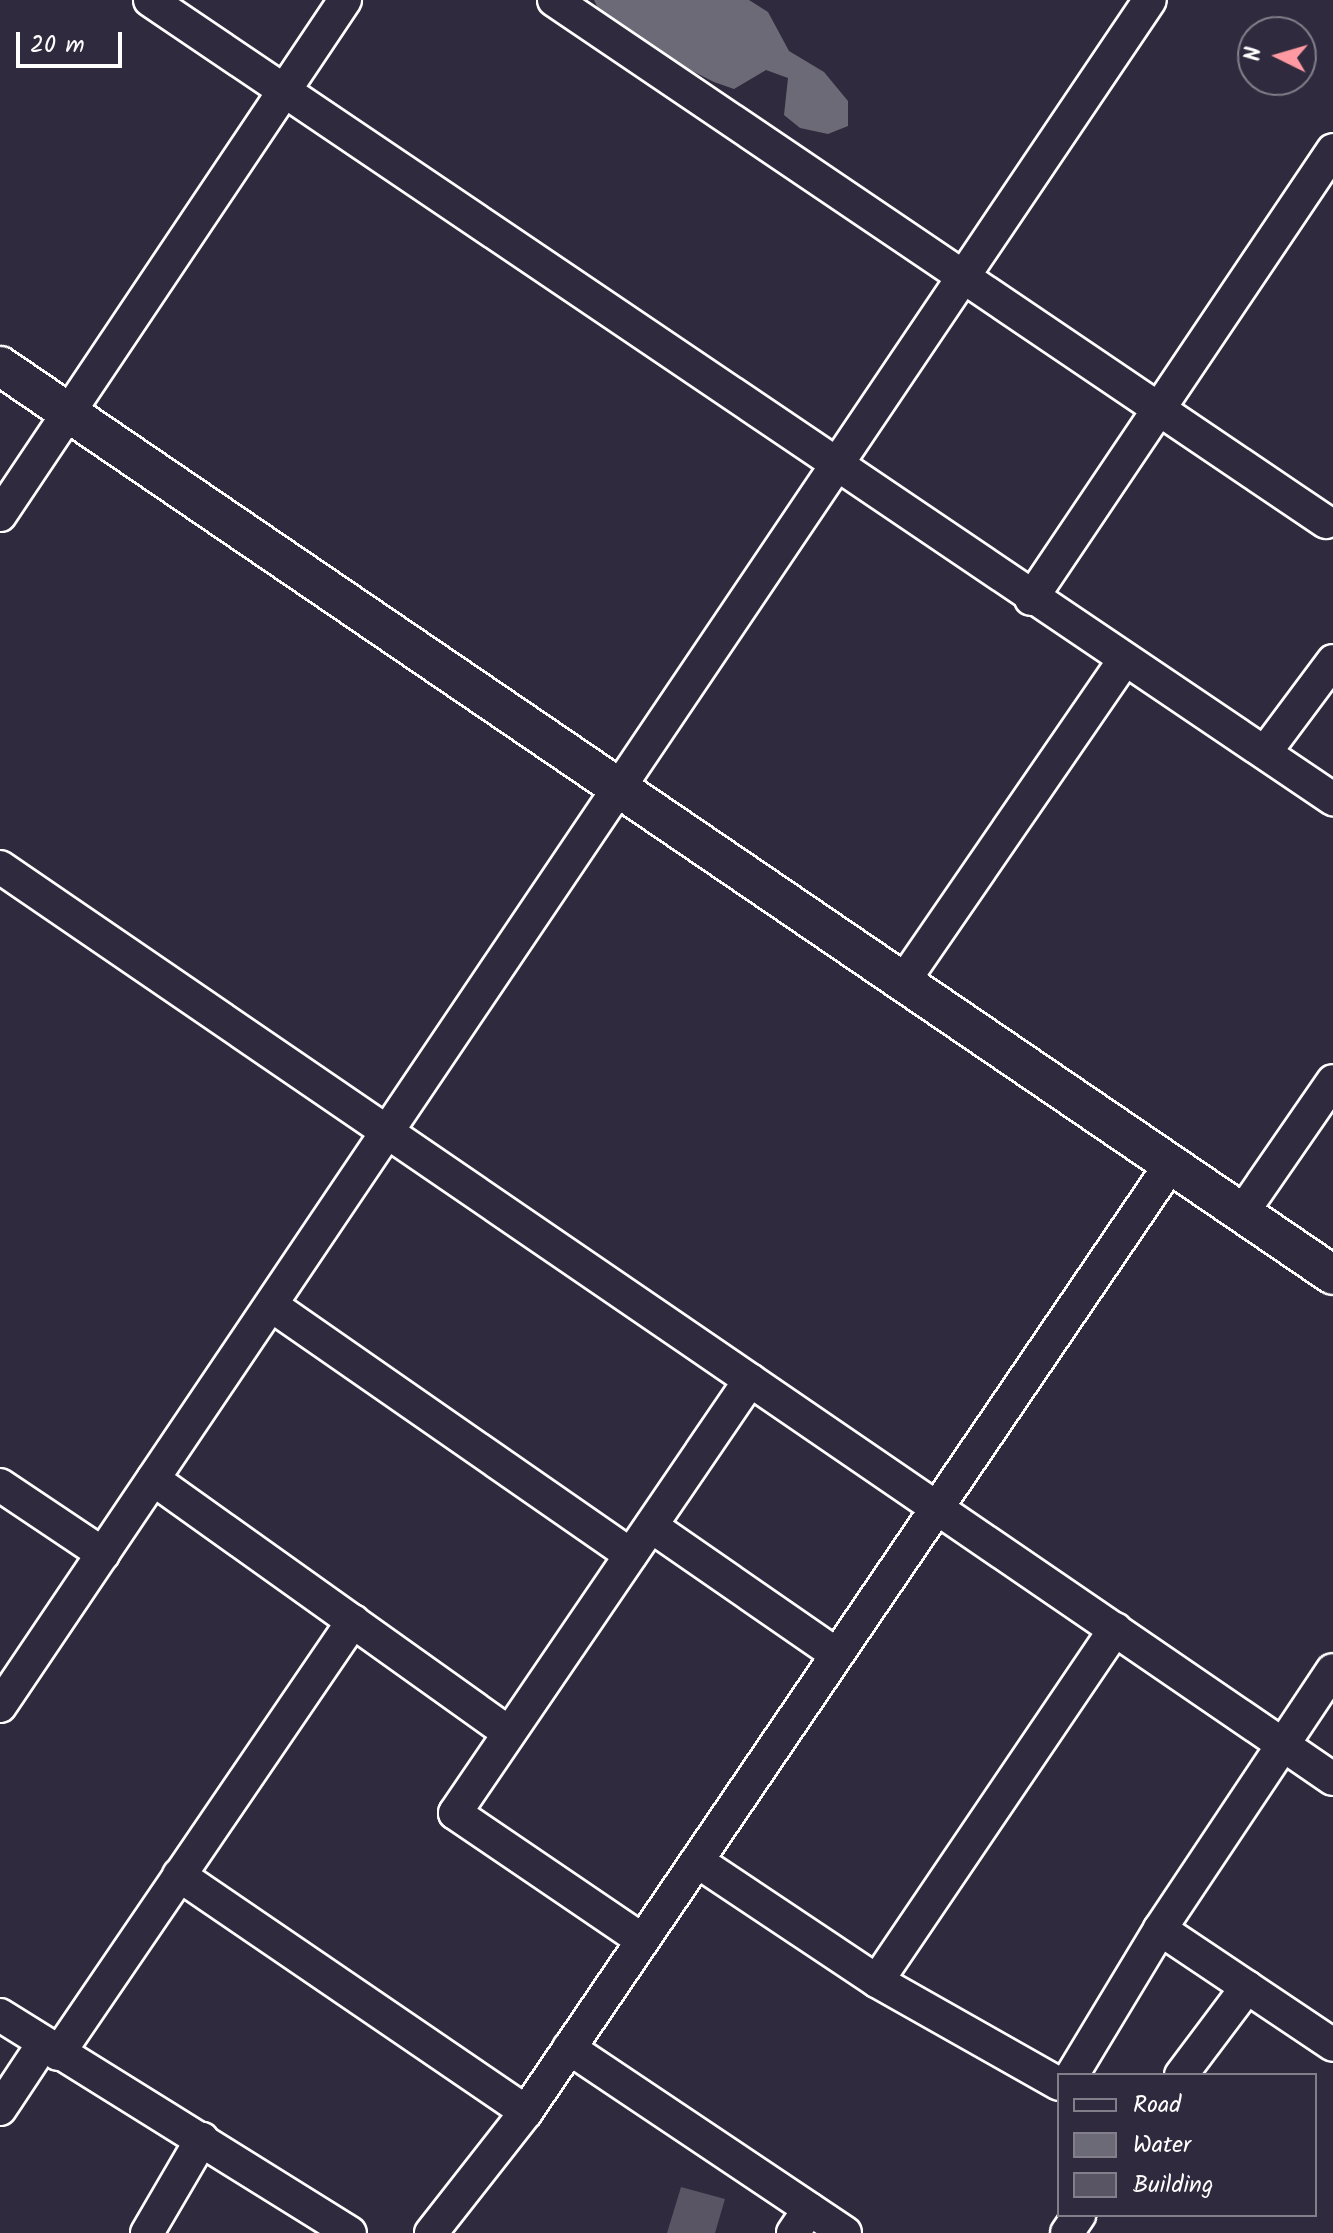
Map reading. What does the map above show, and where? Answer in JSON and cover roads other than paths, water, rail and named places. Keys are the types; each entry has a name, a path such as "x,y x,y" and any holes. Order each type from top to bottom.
{"street":[{"path":"150,0 1123,662 1266,751 1333,799"},
{"path":"0,515 345,0"},
{"path":"554,0 1159,409 1331,520"},
{"path":"0,1706 1150,0"},
{"path":"1031,599 1333,150"},
{"path":"0,366 1333,1275"},
{"path":"1266,751 1333,661"},
{"path":"903,982 1123,662"},
{"path":"0,867 1333,1779"},
{"path":"1242,1213 1333,1081"},
{"path":"431,2233 526,2112 1171,1164"},
{"path":"271,1305 631,1555"},
{"path":"642,1940 455,1813 750,1380"},
{"path":"153,1479 509,1733"},
{"path":"0,1485 103,1554"},
{"path":"651,1526 837,1655"},
{"path":"0,2109 50,2049 179,1875 353,1621"},
{"path":"877,1981 1115,1629"},
{"path":"1073,2073 1160,1929 1280,1744 1333,1670"},
{"path":"697,1861 877,1981 1057,2083"},
{"path":"179,1875 526,2112"},
{"path":"1160,1929 1333,2045"},
{"path":"1182,2073 1247,1987"},
{"path":"0,2015 50,2049 202,2139 350,2233"},
{"path":"569,2048 801,2221 845,2233"},
{"path":"147,2233 202,2139"}],"water":[{"path":"594,0 749,0 768,12 789,51 824,72 848,101 848,126 828,134 800,128 784,115 788,78 766,70 734,89 714,82 631,40 604,21"}]}
